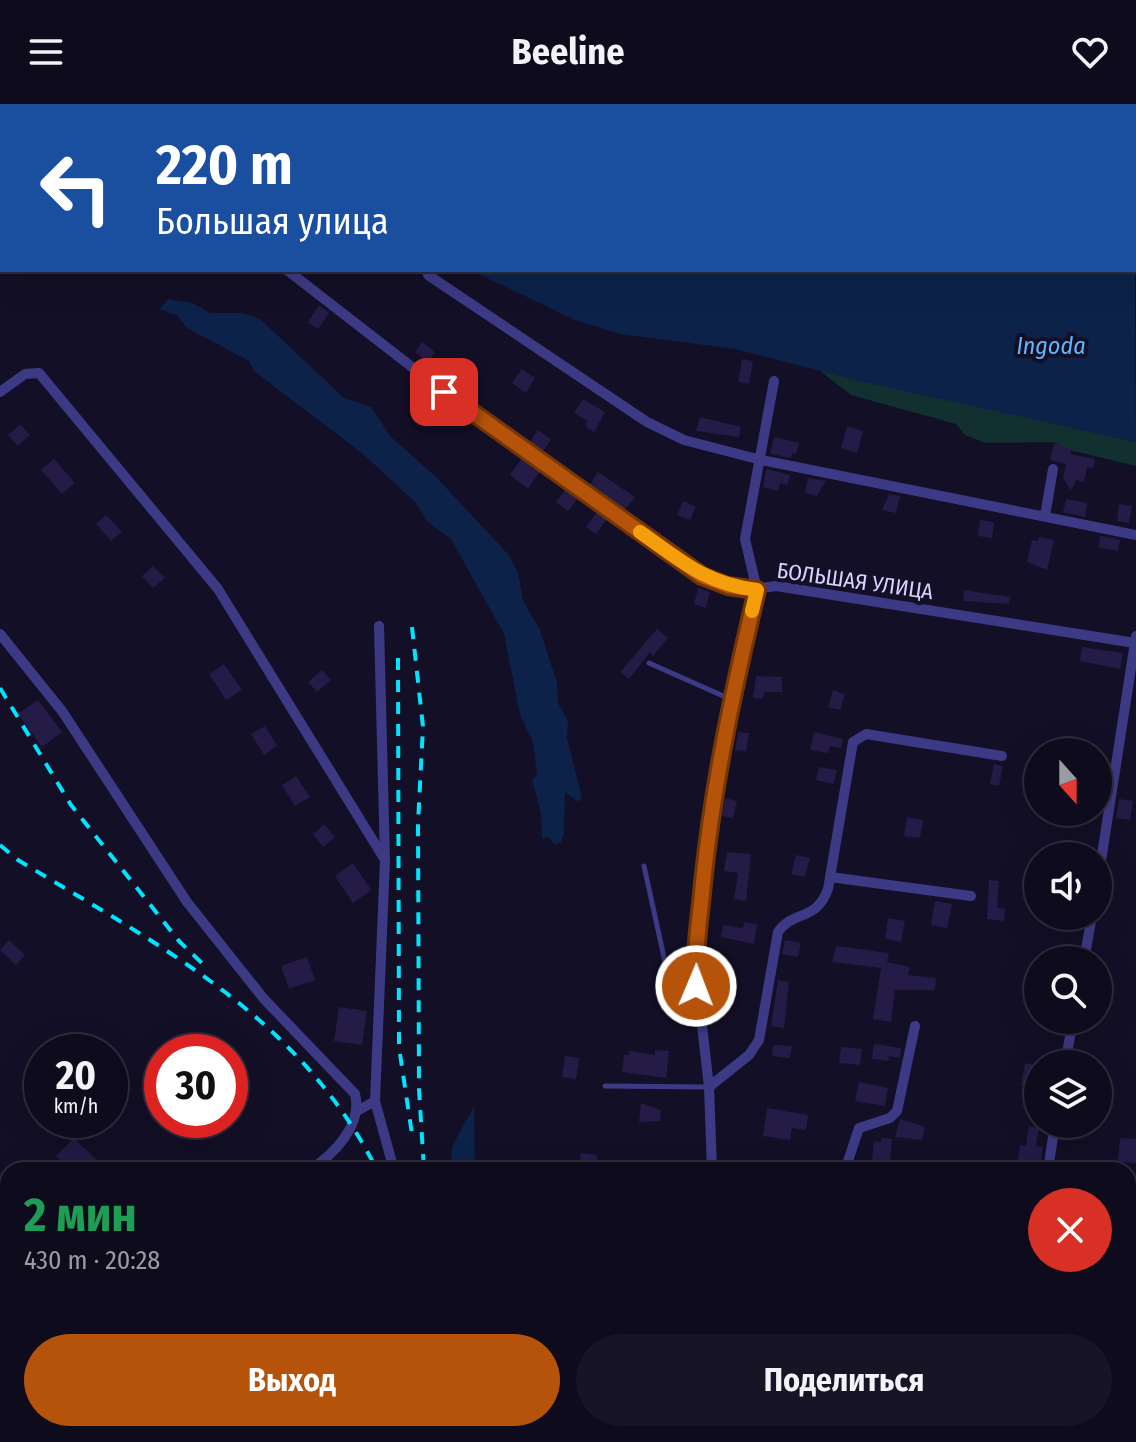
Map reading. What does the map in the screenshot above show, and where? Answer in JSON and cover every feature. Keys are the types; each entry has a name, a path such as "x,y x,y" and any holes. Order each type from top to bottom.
{"street":[{"name":"БОЛЬШАЯ УЛИЦА","path":"290,272 466,409 702,576 728,586 757,590 776,586 1135,640"},
{"path":"428,275 647,422 684,440 761,460 1136,535"},
{"path":"0,392 25,374 39,373 218,589 385,860"},
{"path":"712,1162 709,1087 695,964 708,833 730,700 757,590 745,539 774,381"},
{"path":"1045,516 1053,469"},
{"path":"379,626 385,860 375,1101 392,1162"},
{"path":"0,634 62,711 187,902 264,999 355,1094 359,1110"},
{"path":"1104,842 1135,640"},
{"path":"709,1087 749,1055 759,1040 778,932 783,924 813,913 823,904 849,754 859,737 866,734 1002,756"},
{"path":"830,877 971,896"},
{"path":"848,1162 859,1128 890,1118 897,1111 915,1026"},
{"path":"322,1162 351,1127 359,1110 375,1101"},
{"path":"1049,1162 1053,1138"}],"lane":[{"path":"649,663 730,700"},
{"path":"644,866 672,994 700,1024"},
{"path":"605,1086 709,1087"}],"green space":[{"path":"820,371 1136,442 1136,466 1065,449 1053,442 986,443 965,435 956,424 851,395"}],"water":[{"name":"Ingoda","path":"474,272 1135,272 1136,442 859,381 735,349 620,334 575,320"},
{"path":"168,299 193,303 210,313 243,313 260,319 344,398 371,407 391,437 435,476 507,553 518,572 523,601 540,630 557,683 558,703 568,721 567,738 582,798 579,802 565,792 561,842 555,845 549,837 542,839 541,814 532,779 537,775 533,742 520,715 504,634 451,539 428,522 416,503 363,454 254,371 249,361 187,328 178,316 160,309"},
{"path":"474,1106 475,1162 451,1162 452,1147"}],"building":[{"path":"319,305 329,313 318,329 308,322"},
{"path":"422,342 435,352 428,362 415,352"},
{"path":"742,359 753,361 749,384 738,382"},
{"path":"522,369 535,378 526,393 512,383"},
{"path":"458,374 473,384 466,394 451,384"},
{"path":"583,399 605,412 594,432 585,426 588,421 574,413"},
{"path":"700,417 741,427 739,437 696,431"},
{"path":"20,424 30,435 18,446 8,435"},
{"path":"847,426 863,431 857,453 841,448"},
{"path":"538,430 551,439 542,453 530,442"},
{"path":"774,437 799,443 796,454 792,453 791,458 770,454"},
{"path":"1054,444 1072,449 1070,454 1095,459 1093,468 1087,467 1084,482 1076,480 1071,490 1063,478 1066,464 1050,460"},
{"path":"522,458 540,471 528,489 510,475"},
{"path":"54,459 75,483 62,494 41,470"},
{"path":"766,469 790,475 787,485 780,483 778,491 763,487"},
{"path":"598,472 635,497 624,511 590,485"},
{"path":"808,478 826,481 817,496 805,493"},
{"path":"566,489 578,498 568,511 556,502"},
{"path":"889,494 900,496 896,513 882,510"},
{"path":"1066,499 1087,503 1085,517 1063,512"},
{"path":"683,501 696,507 690,520 677,515"},
{"path":"1119,504 1132,506 1129,523 1117,521"},
{"path":"597,512 607,519 596,534 586,527"},
{"path":"106,515 122,532 111,541 96,524"},
{"path":"980,520 994,522 992,538 978,536"},
{"path":"1100,536 1120,540 1118,551 1099,548"},
{"path":"1039,537 1054,540 1047,570 1027,562 1032,540 1038,541"},
{"path":"153,566 165,578 153,588 142,576"},
{"path":"698,588 710,592 706,608 694,604"},
{"path":"964,590 1010,597 1009,604 963,601"},
{"path":"657,629 668,638 653,656 650,652 629,679 620,672"},
{"path":"1082,647 1123,653 1120,669 1080,661"},
{"path":"224,664 242,690 226,700 209,674"},
{"path":"322,670 331,680 317,692 308,682"},
{"path":"756,676 782,677 782,692 764,692 763,699 753,698"},
{"path":"833,690 845,694 840,710 828,707"},
{"path":"38,700 62,732 42,747 18,714"},
{"path":"265,726 277,746 264,755 251,734"},
{"path":"738,732 749,733 746,751 735,750"},
{"path":"814,732 843,739 841,748 830,746 828,753 810,750"},
{"path":"994,764 1003,766 999,786 990,784"},
{"path":"819,767 837,770 834,784 816,780"},
{"path":"296,776 310,797 295,806 282,785"},
{"path":"725,798 737,801 733,818 722,816"},
{"path":"1119,799 1133,801 1130,820 1116,818"},
{"path":"907,817 923,820 920,838 904,836"},
{"path":"324,824 335,837 323,847 313,834"},
{"path":"727,852 751,854 746,901 734,899 738,873 724,871"},
{"path":"796,855 810,858 805,877 791,874"},
{"path":"353,863 371,890 353,903 335,876"},
{"path":"989,880 999,881 997,908 1005,909 1004,921 987,919"},
{"path":"935,901 952,904 947,928 931,925"},
{"path":"888,918 905,921 901,942 885,939"},
{"path":"744,922 757,924 754,944 721,937 723,925 743,928"},
{"path":"9,940 25,955 16,965 0,950"},
{"path":"785,940 801,943 798,957 782,954"},
{"path":"836,946 889,953 887,962 910,967 908,975 936,978 935,990 895,990 891,1022 873,1019 881,968 832,962"},
{"path":"307,957 315,980 289,989 281,966"},
{"path":"778,980 789,982 784,1028 771,1026"},
{"path":"339,1007 367,1011 362,1045 334,1041"},
{"path":"874,1044 901,1048 900,1058 889,1056 888,1061 872,1059"},
{"path":"773,1045 792,1046 790,1058 772,1056"},
{"path":"841,1047 862,1049 860,1065 839,1063"},
{"path":"655,1050 669,1051 666,1078 622,1072 624,1055 629,1055 629,1051 655,1055"},
{"path":"565,1056 579,1058 576,1079 562,1077"},
{"path":"859,1082 888,1088 885,1106 855,1101"},
{"path":"641,1103 661,1110 660,1121 639,1122"},
{"path":"767,1108 808,1115 806,1130 792,1128 790,1140 763,1136"},
{"path":"900,1119 925,1127 922,1140 895,1137"},
{"path":"74,1138 99,1162 62,1162 56,1156"},
{"path":"881,1138 892,1139 890,1162 872,1160 874,1141 881,1142"},
{"path":"1027,1138 1037,1138 1036,1146 1043,1147 1041,1162 1018,1160 1020,1145 1026,1146"},
{"path":"1120,1138 1136,1139 1136,1162 1118,1162"},
{"path":"581,1153 597,1155 596,1162 580,1162"}],"railway":[{"path":"412,627 423,727 418,823 419,1089 424,1162"},
{"path":"398,658 399,1047 413,1141"},
{"path":"0,688 71,805 179,941 206,967"},
{"path":"0,845 18,860 173,955 221,989 266,1027 308,1069 345,1116 372,1162"}],"slow traffic":[{"path":"640,532 702,576 728,586 757,590 752,611"}],"route":[{"path":"444,392 702,576 728,586 757,590 730,700 708,833 695,964 696,986"}]}
